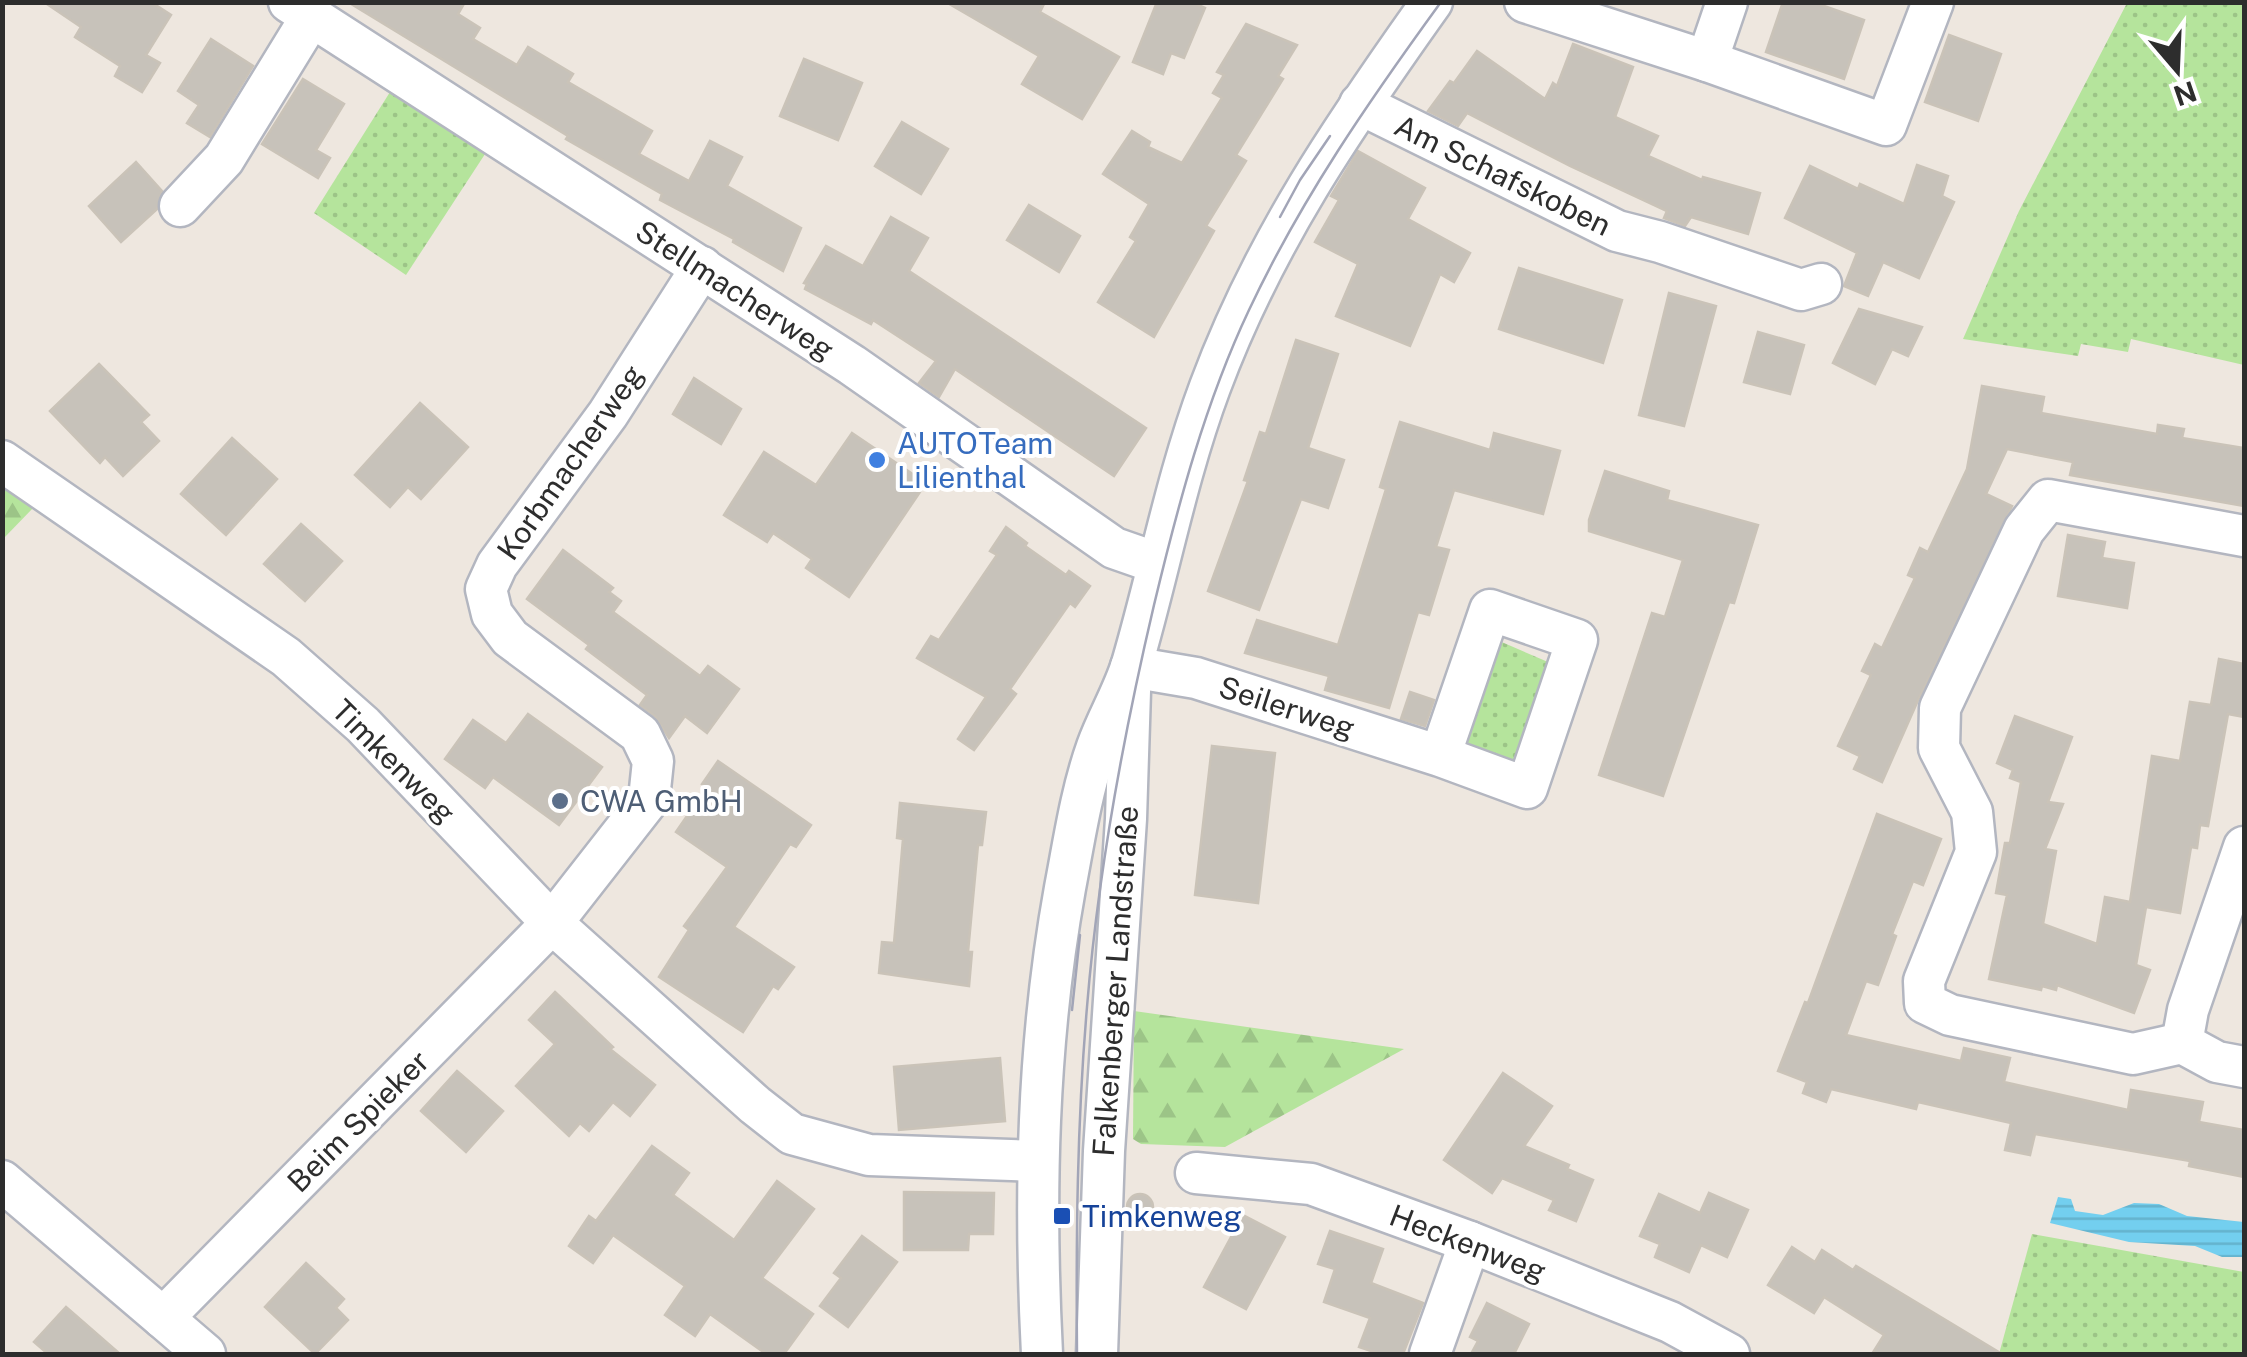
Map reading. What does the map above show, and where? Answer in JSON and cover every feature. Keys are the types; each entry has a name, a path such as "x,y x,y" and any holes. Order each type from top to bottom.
{"street":[{"name":"Falkenberger Landstraße","path":"1042,1354 1036,1232 1042,1058 1073,846 1096,749 1131,667 1194,434 1236,323 1288,218 1360,104 1432,2"},
{"path":"1525,2 1886,125 1933,2"},
{"path":"1706,61 1727,2"},
{"name":"Stellmacherweg","path":"180,206 224,159 300,10 852,365 1114,548 1157,563"},
{"name":"Am Schafskoben","path":"1360,104 1618,231 1801,290 1821,284"},
{"name":"Korbmacherweg","path":"552,924 650,798 653,761 640,734 510,638 492,614 486,589 497,565 608,414 702,266"},
{"name":"Timkenweg","path":"2,462 286,657 363,725 552,924 792,1134 869,1155 1037,1161"},
{"path":"2244,536 2048,500 2024,530 1940,708 1940,748 1972,812 1976,852 1924,981 1925,1003 1950,1015 2133,1054 2182,1043 2218,1062 2244,1068"},
{"name":"Falkenberger Landstraße","path":"1097,1354 1104,1151 1126,819 1131,667"},
{"name":"Seilerweg","path":"1131,667 1196,678 1440,756"},
{"path":"2182,1043 2188,1010 2244,848"},
{"name":"Beim Spieker","path":"164,1318 552,924"},
{"name":"Heckenweg","path":"1196,1173 1311,1184 1670,1322 1730,1354"},
{"path":"2,1181 205,1354"},
{"path":"1430,1354 1470,1242"}],"green space":[{"path":"2127,3 2244,3 2244,365 2131,339 2128,352 2081,344 2078,356 1963,339 2019,211"},
{"path":"390,92 487,151 406,275 314,213"},
{"path":"3,486 34,507 3,539"},
{"path":"1497,640 1548,662 1515,771 1461,753"},
{"path":"1134,1011 1404,1049 1225,1147 1141,1144 1133,1139"},
{"path":"2032,1234 2244,1272 2244,1354 1999,1354"}],"water":[{"path":"2058,1197 2071,1199 2075,1211 2103,1215 2134,1203 2159,1204 2187,1216 2244,1222 2244,1257 2222,1257 2195,1246 2129,1242 2050,1223"}],"building":[{"path":"44,2 151,2 171,15 146,55 160,63 142,92 115,76 120,66 75,37 81,27"},
{"path":"348,2 465,2 458,14 480,28 473,39 517,65 528,47 573,74 568,82 652,131 639,154 689,181 710,141 742,157 727,186 801,228 783,271 733,242 734,239 660,200 662,194 566,139 568,136"},
{"path":"946,2 1045,2 1040,12 1119,57 1082,119 1022,84 1039,56"},
{"path":"1157,2 1192,2 1205,8 1184,58 1171,53 1163,74 1133,62"},
{"path":"1783,2 1813,2 1864,20 1844,79 1766,52"},
{"path":"1246,24 1297,45 1278,76 1283,79 1236,155 1246,161 1206,226 1214,231 1154,337 1098,302 1136,241 1130,237 1149,204 1103,174 1132,131 1150,142 1148,147 1182,163 1222,98 1213,93 1224,75 1217,72"},
{"path":"1949,35 2001,54 1978,121 1925,102"},
{"path":"211,39 253,66 210,137 187,123 199,105 178,91"},
{"path":"1573,44 1633,67 1615,117 1658,136 1648,156 1702,180 1703,177 1760,193 1748,234 1691,217 1685,226 1664,218 1667,211 1467,113 1458,126 1428,111 1477,51 1545,99 1553,83 1557,86"},
{"path":"804,59 862,83 838,140 780,116"},
{"path":"303,79 344,104 316,150 330,158 318,178 262,144"},
{"path":"902,122 948,149 921,194 875,166"},
{"path":"1358,151 1425,188 1408,219 1470,253 1454,282 1440,274 1410,346 1336,316 1358,264 1315,242 1339,200 1331,196"},
{"path":"136,162 162,191 157,209 121,242 89,206"},
{"path":"1917,165 1948,176 1942,196 1954,202 1919,278 1883,262 1868,296 1844,286 1857,253 1785,218 1810,166 1858,189 1860,184 1904,204"},
{"path":"1029,205 1080,236 1059,272 1007,240"},
{"path":"891,217 928,238 909,271 1146,428 1114,476 955,369 939,397 919,383 936,361 873,320 871,324 805,289 804,283 826,246 863,266"},
{"path":"1519,268 1622,300 1603,363 1499,329"},
{"path":"1669,293 1716,306 1684,426 1639,415"},
{"path":"1859,309 1922,327 1908,356 1892,349 1875,384 1833,363"},
{"path":"1758,332 1804,345 1790,394 1744,382"},
{"path":"1296,340 1338,354 1308,448 1344,460 1328,508 1301,499 1259,610 1208,591 1248,481 1244,480 1260,432 1266,434"},
{"path":"99,364 149,415 141,422 159,441 123,476 105,457 100,463 50,411"},
{"path":"694,378 741,409 721,444 673,414"},
{"path":"1982,386 2044,397 2041,413 2157,434 2158,425 2184,429 2182,438 2244,448 2244,506 2070,475 2073,462 2007,449 1986,494 2012,506 1882,782 1854,769 1860,756 1838,746 1871,675 1862,671 1875,644 1882,648 1915,578 1908,575 1920,548 1928,552 1967,469"},
{"path":"420,403 468,447 421,499 408,487 390,507 355,475"},
{"path":"1400,422 1490,450 1494,433 1560,451 1543,514 1454,490 1436,547 1449,550 1429,615 1418,612 1389,708 1325,690 1329,676 1245,653 1257,620 1338,645 1386,489 1380,487"},
{"path":"852,433 926,483 849,597 806,568 812,559 773,533 767,542 724,515 764,452 816,485"},
{"path":"232,438 277,479 226,535 181,494"},
{"path":"1605,471 1669,491 1667,500 1758,525 1734,603 1729,602 1663,796 1599,775 1652,613 1665,617 1683,560 1589,531"},
{"path":"301,524 342,561 305,601 264,564"},
{"path":"1006,527 1066,575 1069,571 1090,586 1075,607 1070,603 1010,689 1016,694 974,750 958,739 986,697 917,658 931,636 939,640 997,555 990,551"},
{"path":"2068,535 2105,542 2102,558 2134,563 2127,608 2058,596"},
{"path":"563,550 613,588 609,592 621,601 613,612 700,676 708,666 739,689 707,733 685,716 669,738 655,716 640,705 647,695 527,599"},
{"path":"2219,659 2244,664 2244,717 2228,714 2208,826 2200,825 2197,848 2191,847 2180,913 2146,907 2136,965 2150,970 2134,1013 2057,985 2056,990 2042,986 2041,990 1989,979 2007,895 1996,893 2021,782 2010,778 2013,770 1997,763 2015,716 2072,737 2048,802 2063,804 2045,849 2056,851 2043,924 2097,944 2105,897 2130,902 2152,756 2180,761 2190,702 2211,705"},
{"path":"1410,692 1434,700 1425,726 1401,719"},
{"path":"528,714 602,767 559,825 493,777 485,788 445,759 473,720 506,743"},
{"path":"1212,746 1275,753 1258,903 1195,895"},
{"path":"718,761 811,825 796,847 790,844 734,927 794,967 778,989 773,986 743,1032 659,977 689,930 684,926 727,867 676,832 707,787 702,784"},
{"path":"900,803 986,812 982,845 978,845 968,952 972,952 969,986 879,973 882,942 894,943 903,839 897,838"},
{"path":"1877,814 1941,839 1923,885 1913,881 1878,985 1866,981 1846,1035 1961,1061 1964,1048 2010,1058 2004,1082 2128,1110 2131,1090 2203,1102 2199,1122 2244,1130 2244,1177 2189,1166 2190,1161 2035,1134 2030,1155 2005,1150 2011,1123 1918,1102 1916,1109 1831,1089 1826,1102 1803,1093 1807,1082 1778,1071 1805,1002 1808,1003"},
{"path":"555,992 613,1047 610,1049 655,1085 630,1116 613,1102 589,1131 580,1123 569,1136 516,1086 555,1044 529,1020"},
{"path":"1000,1058 1005,1121 899,1130 894,1067"},
{"path":"457,1071 503,1111 466,1152 421,1111"},
{"path":"1503,1073 1552,1106 1524,1146 1593,1180 1576,1221 1549,1210 1554,1200 1502,1178 1492,1193 1444,1160"},
{"path":"652,1146 689,1173 673,1195 734,1240 777,1181 814,1209 762,1278 813,1314 784,1354 766,1354 710,1314 695,1336 665,1315 685,1286 613,1235 593,1263 569,1246 589,1216 596,1221"},
{"path":"904,1192 994,1193 993,1234 969,1234 968,1250 904,1250"},
{"path":"1709,1193 1748,1210 1727,1257 1701,1245 1689,1272 1655,1257 1660,1244 1640,1236 1659,1194 1700,1213"},
{"path":"1140,1194 1149,1198 1153,1207 1149,1216 1140,1220 1131,1216 1127,1207 1131,1198"},
{"path":"1243,1215 1285,1237 1246,1309 1204,1287"},
{"path":"1330,1231 1383,1249 1371,1283 1423,1303 1403,1354 1380,1354 1359,1347 1370,1318 1324,1302 1335,1269 1318,1264"},
{"path":"862,1236 897,1262 848,1327 820,1306 841,1278 834,1273"},
{"path":"1792,1247 1815,1262 1822,1250 1853,1270 1856,1266 2002,1354 1872,1354 1884,1335 1824,1297 1814,1313 1768,1285"},
{"path":"306,1263 344,1299 336,1308 348,1320 315,1354 265,1307"},
{"path":"1487,1303 1529,1324 1514,1354 1471,1354 1478,1341 1470,1337"},
{"path":"66,1307 120,1354 48,1354 34,1342"}],"tram line":[{"path":"1077,1354 1079,1137 1092,956 1122,754 1173,530 1219,381 1269,269 1338,152 1441,2"},
{"path":"1280,217 1330,136"},
{"path":"1072,1010 1080,935"}],"place":[{"name":"AUTOTeam Lilienthal","path":"877,460"},
{"name":"CWA GmbH","path":"560,801"},
{"name":"Timkenweg","path":"1062,1216"}]}
